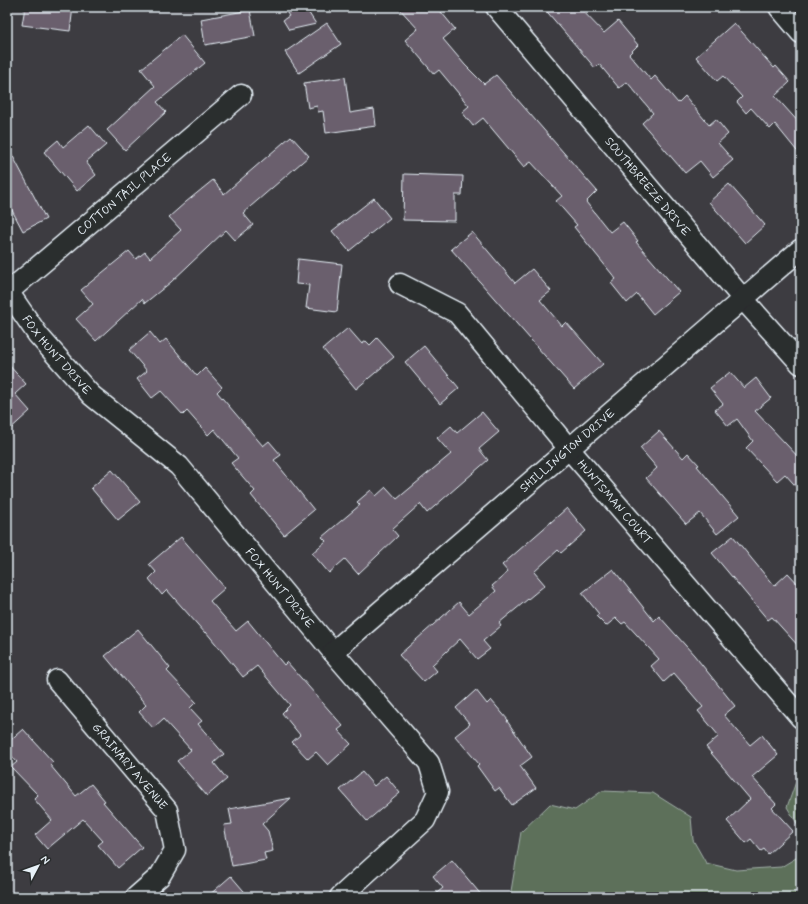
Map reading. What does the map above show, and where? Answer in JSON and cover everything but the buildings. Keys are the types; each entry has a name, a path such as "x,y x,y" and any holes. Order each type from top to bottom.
{"street":[{"name":"SOUTHBREEZE DRIVE","path":"496,7 743,299 801,364"},
{"path":"779,7 801,33"},
{"name":"COTTON TAIL PLACE","path":"8,291 241,95"},
{"name":"SHILLINGTON DRIVE","path":"333,652 570,450 801,249"},
{"name":"HUNTSMAN COURT","path":"400,284 457,314 570,450 801,718"},
{"name":"FOX HUNT DRIVE","path":"8,291 38,335 91,395 179,466 333,652 429,763 438,792 425,820 340,897"},
{"name":"GRAINARY AVENUE","path":"57,680 167,810 175,850 160,876 136,897"}],"green space":[{"path":"801,778 801,830 787,807 797,779"},
{"path":"602,791 653,793 691,817 693,840 706,863 736,870 781,867 801,855 801,897 510,897 521,832 550,804 575,810"}]}
